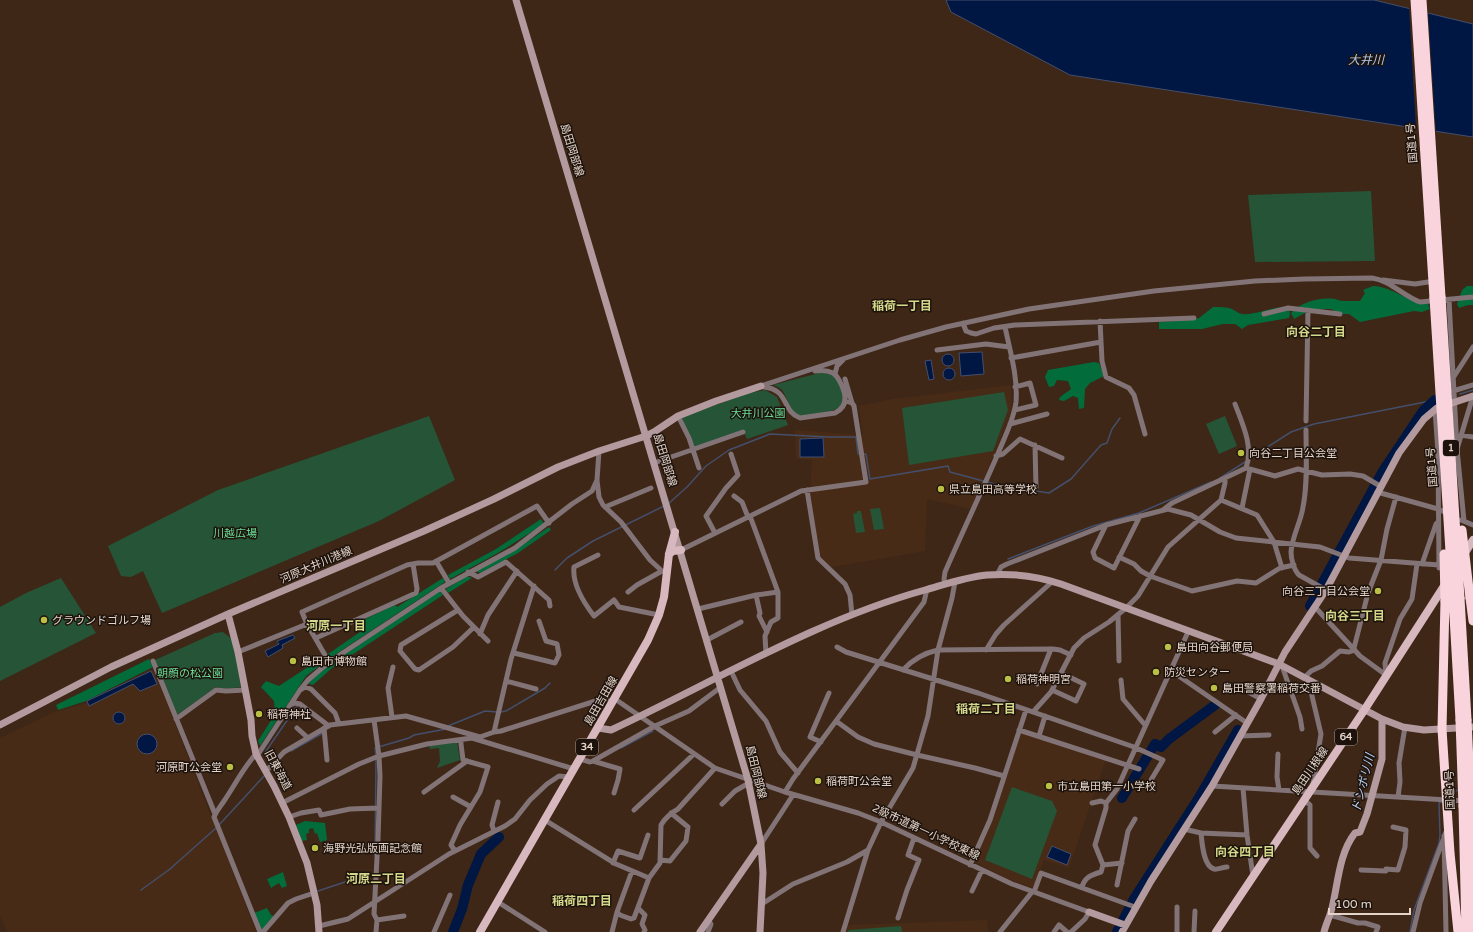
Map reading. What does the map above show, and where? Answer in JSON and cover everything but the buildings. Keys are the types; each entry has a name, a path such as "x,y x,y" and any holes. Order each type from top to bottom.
{"highway":[{"name":"国道1号","path":"1414,0 1433,277 1441,298 1454,486 1453,599"},
{"name":"国道1号","path":"1422,0 1433,277"},
{"name":"国道1号","path":"1441,298 1445,478 1453,599 1467,722 1473,932"},
{"path":"1454,486 1459,508 1473,621"},
{"path":"1453,599 1442,729 1448,826 1458,932"},
{"name":"国道1号","path":"1466,932 1469,805"}],"main road":[{"name":"島田吉田線","path":"480,932 641,654 659,615 664,597 665,571 675,532"},
{"name":"島田川根線","path":"1216,932 1365,709 1448,579 1461,564 1473,540"},
{"path":"669,554 673,551 681,550"}],"street":[{"name":"島田岡部線","path":"516,0 643,428 681,550 748,782 761,844 763,873 760,932"},
{"path":"761,386 900,340 963,323 1029,309 1154,290 1255,281 1372,278 1415,284 1433,277"},
{"path":"1383,280 1413,300 1420,302 1441,298 1473,297"},
{"path":"1441,298 1452,378 1464,521"},
{"path":"1264,314 1288,308 1340,314"},
{"path":"1306,421 1308,310"},
{"path":"963,323 966,331 976,334 1005,327 1044,323 1194,318"},
{"path":"1100,321 1102,361 1106,377 1129,388 1134,395 1145,434"},
{"path":"945,584 945,572 984,486 1015,410 1015,387 1005,327"},
{"path":"1011,358 1101,342"},
{"path":"937,350 986,344 1009,347"},
{"path":"1452,378 1473,347"},
{"path":"835,374 840,363 847,358"},
{"path":"761,386 771,387 778,391 792,413 800,418 835,413 843,407 846,400 846,395 835,374 823,370 787,378"},
{"path":"681,550 801,491 866,482 852,403 845,379"},
{"path":"1015,387 1030,383 1036,405 1015,410"},
{"path":"1453,391 1473,385"},
{"name":"河原大井川港線","path":"0,725 111,666 494,499 553,470 599,451 646,436 678,416 761,386"},
{"path":"1124,927 1132,905 1212,786 1281,665 1285,652 1315,607 1322,588 1344,556 1378,486 1399,453 1424,419 1435,410 1453,402 1473,396"},
{"path":"1457,448 1473,396"},
{"path":"846,400 852,403"},
{"path":"1235,404 1248,442 1248,465 1242,508"},
{"path":"1435,410 1438,452 1438,566 1448,579"},
{"path":"1010,424 1048,414"},
{"path":"678,416 689,438 699,468"},
{"path":"1306,430 1306,470 1303,508 1292,544 1291,554 1298,575 1322,588"},
{"path":"654,463 743,432"},
{"path":"1461,435 1473,437"},
{"path":"996,456 1003,454 1020,438 1062,458"},
{"path":"1035,445 1036,488"},
{"path":"599,451 597,480 599,497 605,507 622,522 650,560 665,571 637,585 628,592"},
{"path":"715,534 706,516 726,488 738,475 731,454"},
{"path":"1248,465 1275,476 1298,469 1322,475 1357,475 1396,497 1438,509 1473,525"},
{"path":"1162,510 1172,503 1225,478 1248,465"},
{"path":"1033,712 1052,690 1074,648 1084,638 1118,615 1138,596 1168,547 1221,500 1225,478"},
{"path":"215,814 229,791 242,775 247,764 257,755 308,680 329,662 441,588 514,548 549,523 572,504 592,491 597,480"},
{"path":"605,507 651,488"},
{"path":"808,490 818,558 845,584 848,589 852,615"},
{"path":"734,496 742,502 749,516 778,592 778,618 771,622 765,636 766,654"},
{"path":"1306,678 1311,671 1322,666 1340,651 1350,652 1355,649 1368,593 1381,560 1387,529 1396,497"},
{"path":"1221,500 1257,515 1274,542 1282,568"},
{"path":"329,662 307,624 302,612 407,565 433,563 537,506 549,523"},
{"path":"998,575 1001,567 1007,564 1106,525 1168,509 1185,512 1227,535 1274,542 1320,546 1349,558 1438,566"},
{"path":"1106,525 1094,552 1095,558 1114,568 1140,516"},
{"path":"1386,675 1385,663 1400,619 1412,599 1420,564 1438,522"},
{"path":"598,554 574,567 573,576 585,605 594,616 614,600 619,607 659,615"},
{"path":"1119,557 1134,564 1141,571 1150,576 1192,591 1237,581 1256,583 1282,568 1294,565"},
{"path":"436,561 449,583"},
{"path":"468,572 478,577 506,562 549,600 550,606"},
{"path":"316,638 416,593 417,589 413,564"},
{"path":"1461,564 1473,568"},
{"path":"1461,564 1473,583"},
{"path":"480,634 488,616 517,572"},
{"path":"598,728 611,730 802,636 876,605 927,589 973,577 998,575 1025,575 1052,582 1281,665 1382,719 1405,727 1418,730 1442,729 1467,722"},
{"path":"843,932 868,850 882,822 911,773 917,755 928,716 938,650 955,582"},
{"path":"986,650 996,634 1004,625 1052,582"},
{"path":"494,732 506,681 534,586"},
{"path":"441,588 458,610 488,641"},
{"path":"785,792 924,602 927,589"},
{"path":"698,609 756,595 778,592"},
{"path":"756,595 760,613 759,616 767,632"},
{"path":"1315,607 1355,649 1386,675"},
{"path":"458,610 401,645 400,651 415,669 419,670 453,648 474,628"},
{"name":"旧東海道","path":"228,614 238,652 251,720 252,736 257,755 289,817 307,863 314,893 319,929"},
{"path":"1118,615 1119,661"},
{"path":"514,653 555,663 559,655 557,644 546,641 539,621"},
{"path":"707,640 741,622"},
{"path":"238,652 307,624"},
{"path":"1082,887 1084,880 1091,875 1101,872 1103,865 1095,845 1106,808 1106,803 1117,789 1134,747 1188,632"},
{"path":"837,647 846,652 978,693 1134,747 1163,760 1151,780"},
{"path":"1037,684 1051,649"},
{"path":"903,670 920,656 928,652 938,650 1051,649 1060,650 1071,655"},
{"path":"153,661 215,814 214,817 260,932"},
{"path":"1281,665 1300,717 1302,729"},
{"path":"392,668 388,688 392,717"},
{"path":"1170,670 1247,723"},
{"path":"731,671 740,690 766,721 780,752 798,773"},
{"path":"1052,690 1076,701 1084,684 1061,673"},
{"path":"1306,678 1321,734 1311,789"},
{"path":"1121,680 1123,699 1145,725"},
{"path":"506,681 536,689"},
{"path":"300,690 305,687 311,689 335,713 339,724"},
{"path":"580,759 590,762 655,726 690,711 721,687"},
{"path":"1243,689 1261,699"},
{"path":"176,718 216,690 245,690"},
{"path":"821,742 810,737 829,693"},
{"path":"282,802 359,764 379,756 427,744 476,738 494,732 501,732 605,698 614,701"},
{"name":"2級市道第一小学校東線","path":"614,701 640,716 715,768 748,782 882,822 970,865 1033,892 1116,922 1124,927"},
{"path":"290,706 295,703 300,704 326,727 327,760"},
{"path":"970,865 990,820 1026,710"},
{"path":"1215,732 1236,715"},
{"path":"266,771 284,752 326,727 339,724 406,716 414,717 574,769"},
{"path":"1039,736 1045,716"},
{"path":"1324,932 1330,915 1342,862 1348,845 1355,833 1360,832 1367,814 1382,759 1382,719"},
{"path":"374,720 379,756 379,808 374,914 377,920 376,932"},
{"path":"836,721 866,741 882,747 1004,776"},
{"path":"1398,797 1400,782 1398,763 1405,727"},
{"path":"297,728 308,738"},
{"path":"1020,730 1139,769"},
{"path":"1240,736 1269,735"},
{"path":"454,851 451,845 460,825 480,792 488,767 463,760 460,744 461,740"},
{"path":"634,810 694,754"},
{"path":"1278,754 1277,777 1279,790"},
{"path":"593,760 620,769 614,793"},
{"path":"424,792 466,761"},
{"path":"617,912 620,915 630,919 634,918 649,878 660,863 661,825 715,768"},
{"path":"319,929 348,919 454,851 515,819 530,800 547,784 559,776 569,778"},
{"path":"722,804 735,791 748,782"},
{"path":"1212,786 1279,790 1311,789 1398,797 1447,799 1469,805"},
{"path":"1243,788 1247,835 1253,876"},
{"path":"700,932 794,795"},
{"path":"454,797 471,807"},
{"path":"1304,800 1310,805 1310,848 1317,856"},
{"path":"1092,803 1101,801 1106,803"},
{"path":"494,831 492,825 498,802"},
{"path":"289,817 301,812 319,810 321,815 350,809 379,808"},
{"path":"660,860 670,861 686,842 688,826 671,813"},
{"path":"1117,885 1128,831 1135,819"},
{"path":"545,820 614,862 649,878"},
{"path":"1413,932 1420,903 1448,826"},
{"path":"1361,870 1398,870 1405,847 1406,830 1393,827"},
{"path":"1184,829 1201,833 1247,835"},
{"path":"1201,833 1203,854 1210,867 1215,869 1227,866"},
{"path":"614,862 618,851 640,858 648,835"},
{"path":"1444,836 1446,932"},
{"path":"898,918 919,860 908,855 914,838"},
{"path":"762,904 793,884 847,862 868,850"},
{"path":"1103,865 1122,862"},
{"path":"972,891 982,870"},
{"path":"612,932 617,912 632,871"},
{"path":"1000,932 1033,892 1041,873 1132,905"},
{"path":"263,932 288,903 314,893"},
{"path":"434,932 450,895"},
{"path":"498,902 545,932"},
{"path":"1177,907 1177,932"},
{"path":"638,908 645,914 642,924 645,930 644,932"},
{"path":"1194,932 1195,911"},
{"path":"1072,932 1086,920 1089,912"},
{"path":"1330,915 1378,927 1376,932"},
{"path":"377,920 404,916"},
{"path":"708,920 711,924 708,932"},
{"path":"1054,932 1060,925 1067,932"}],"shaded area":[{"path":"1011,385 1012,411 971,509 927,499 925,551 832,567 820,555 810,496 812,460 796,459 795,430 863,435 859,406 893,399"},
{"path":"154,670 256,932 7,932 0,916 0,738 54,712 84,704"},
{"path":"1021,731 1106,759 1069,868 1044,860 1033,888 1006,878 974,861"},
{"path":"987,920 988,932 846,932 847,925"}],"green space":[{"path":"1371,191 1375,261 1255,262 1248,195"},
{"path":"1373,286 1388,289 1414,301 1428,304 1430,309 1422,312 1414,311 1360,322 1349,314 1340,314 1331,309 1312,309 1294,319 1291,313 1305,303 1311,301 1335,299 1343,301 1360,301 1365,293 1363,290"},
{"path":"1467,286 1473,286 1473,305 1459,308 1457,304 1462,290"},
{"path":"1213,307 1229,308 1245,314 1284,307 1289,308 1290,314 1289,318 1248,325 1242,329 1235,324 1223,324 1202,329 1159,329 1159,322 1192,320 1199,318"},
{"path":"1094,362 1099,363 1104,376 1090,383 1085,389 1084,408 1079,409 1078,398 1073,396 1064,401 1059,400 1060,397 1071,389 1068,381 1057,380 1054,386 1049,387 1045,377 1048,370"},
{"path":"823,372 833,375 837,379 843,391 843,400 840,407 827,412 804,416 797,415 791,408 781,389 773,385"},
{"name":"大井川公園","path":"765,390 777,397 788,425 747,439 743,431 693,448 680,418 749,393"},
{"path":"1004,392 1008,410 993,451 909,465 902,408"},
{"name":"川越広場","path":"429,416 455,480 379,521 162,613 143,571 131,577 121,576 108,546 218,490"},
{"path":"1225,416 1237,446 1219,454 1206,424"},
{"path":"880,508 884,529 874,530 870,509"},
{"path":"857,511 861,511 865,532 856,533 853,514 857,513"},
{"path":"541,519 544,524 498,553 450,579 448,575 496,549"},
{"path":"549,527 551,530 518,553 480,573 475,571 515,550"},
{"path":"467,576 472,578 448,593 446,589"},
{"name":"グラウンドゴルフ場","path":"61,578 96,633 0,681 0,607 26,593"},
{"path":"443,578 445,582 330,658 328,654 363,630 359,622 395,605 397,607"},
{"path":"440,591 443,595 332,668 313,685 307,683 330,664"},
{"name":"朝顔の松公園","path":"223,632 233,640 241,687 225,689 216,687 177,715 155,660 215,633"},
{"path":"323,657 326,661 306,676 260,746 258,741 275,714 274,701 261,687 266,681 279,686"},
{"path":"149,659 153,667 86,701 58,710 56,705"},
{"path":"457,742 460,760 437,768 440,761 439,748 430,749 429,746"},
{"path":"1012,787 1052,801 1057,811 1032,879 985,860"},
{"path":"305,821 325,823 327,840 320,842 317,833 315,834 313,828 309,829 309,833 306,834 307,840 302,841 296,825"},
{"path":"283,872 287,886 282,888 279,883 271,888 267,879"},
{"path":"267,908 271,915 274,916 261,931 254,913"},
{"path":"901,926 902,932 848,932 849,930"}],"water":[{"name":"大井川","path":"946,0 1374,0 1473,24 1473,137 1070,75 951,12"},
{"path":"982,352 984,374 961,376 959,353"},
{"path":"948,354 952,356 954,360 952,364 948,366 944,364 942,360 944,356"},
{"path":"931,360 934,379 929,380 925,361"},
{"path":"949,368 953,370 955,374 953,378 949,380 945,378 943,374 945,370"},
{"path":"823,438 824,457 800,457 800,439"},
{"path":"293,635 295,638 282,645 283,648 268,657 265,651 279,644 277,641"},
{"path":"151,671 157,684 140,691 133,684 89,706 87,701"},
{"path":"117,712 121,712 125,718 121,724 117,724 113,720 113,716"},
{"path":"147,734 154,737 157,744 154,751 147,754 140,751 137,744 140,737"},
{"path":"1052,846 1071,854 1067,865 1047,857"}],"pier":[{"path":"1409,7 1428,11 1436,133 1416,130"}],"waterway":[{"path":"1460,394 1473,390"},
{"path":"1250,458 1291,432 1314,424 1435,400"},
{"path":"1310,606 1383,471 1423,411 1435,400"},
{"path":"668,504 687,487 706,466 729,450 770,434 856,437 858,454 866,454 870,479 948,466 950,472 1002,486 1049,493 1071,479 1101,445 1107,443 1112,429 1120,418"},
{"path":"1220,478 1245,462"},
{"path":"1008,559 1093,526 1139,513 1211,482"},
{"path":"555,570 567,558 593,541 664,506"},
{"path":"501,712 506,711 545,688 550,683"},
{"path":"1122,798 1155,744 1161,747 1169,739 1215,705"},
{"path":"264,754 298,706"},
{"path":"448,726 485,711 497,712"},
{"path":"376,756 375,748 409,738 414,735 446,729"},
{"path":"1117,932 1134,899 1200,796 1238,730"},
{"path":"621,748 653,731"},
{"path":"291,751 323,733"},
{"path":"375,856 376,759"},
{"path":"219,825 265,775"},
{"path":"1449,796 1459,789"},
{"path":"1410,932 1414,910 1439,843 1439,803 1441,802"},
{"path":"141,890 170,869 216,828"},
{"path":"453,932 462,909 468,885 481,854 499,837"},
{"path":"318,891 357,878"}],"place":[{"name":"向谷二丁目公会堂","path":"1241,453"},
{"name":"県立島田高等学校","path":"941,489"},
{"name":"向谷三丁目公会堂","path":"1378,591"},
{"name":"グラウンドゴルフ場","path":"44,620"},
{"name":"島田向谷郵便局","path":"1168,647"},
{"name":"島田市博物館","path":"293,661"},
{"name":"防災センター","path":"1156,672"},
{"name":"稲荷神明宮","path":"1008,679"},
{"name":"島田警察署稲荷交番","path":"1214,688"},
{"name":"稲荷神社","path":"259,714"},
{"name":"河原町公会堂","path":"230,767"},
{"name":"稲荷町公会堂","path":"818,781"},
{"name":"市立島田第一小学校","path":"1049,786"},
{"name":"海野光弘版画記念館","path":"315,848"}],"district":[{"name":"稲荷一丁目","path":"902,306"},
{"name":"向谷二丁目","path":"1316,332"},
{"name":"向谷三丁目","path":"1355,616"},
{"name":"河原一丁目","path":"336,626"},
{"name":"稲荷二丁目","path":"986,709"},
{"name":"向谷四丁目","path":"1245,852"},
{"name":"河原二丁目","path":"376,879"},
{"name":"稲荷四丁目","path":"582,901"}],"water label":[{"name":"ドンボリ川","path":"1363,783"}]}
